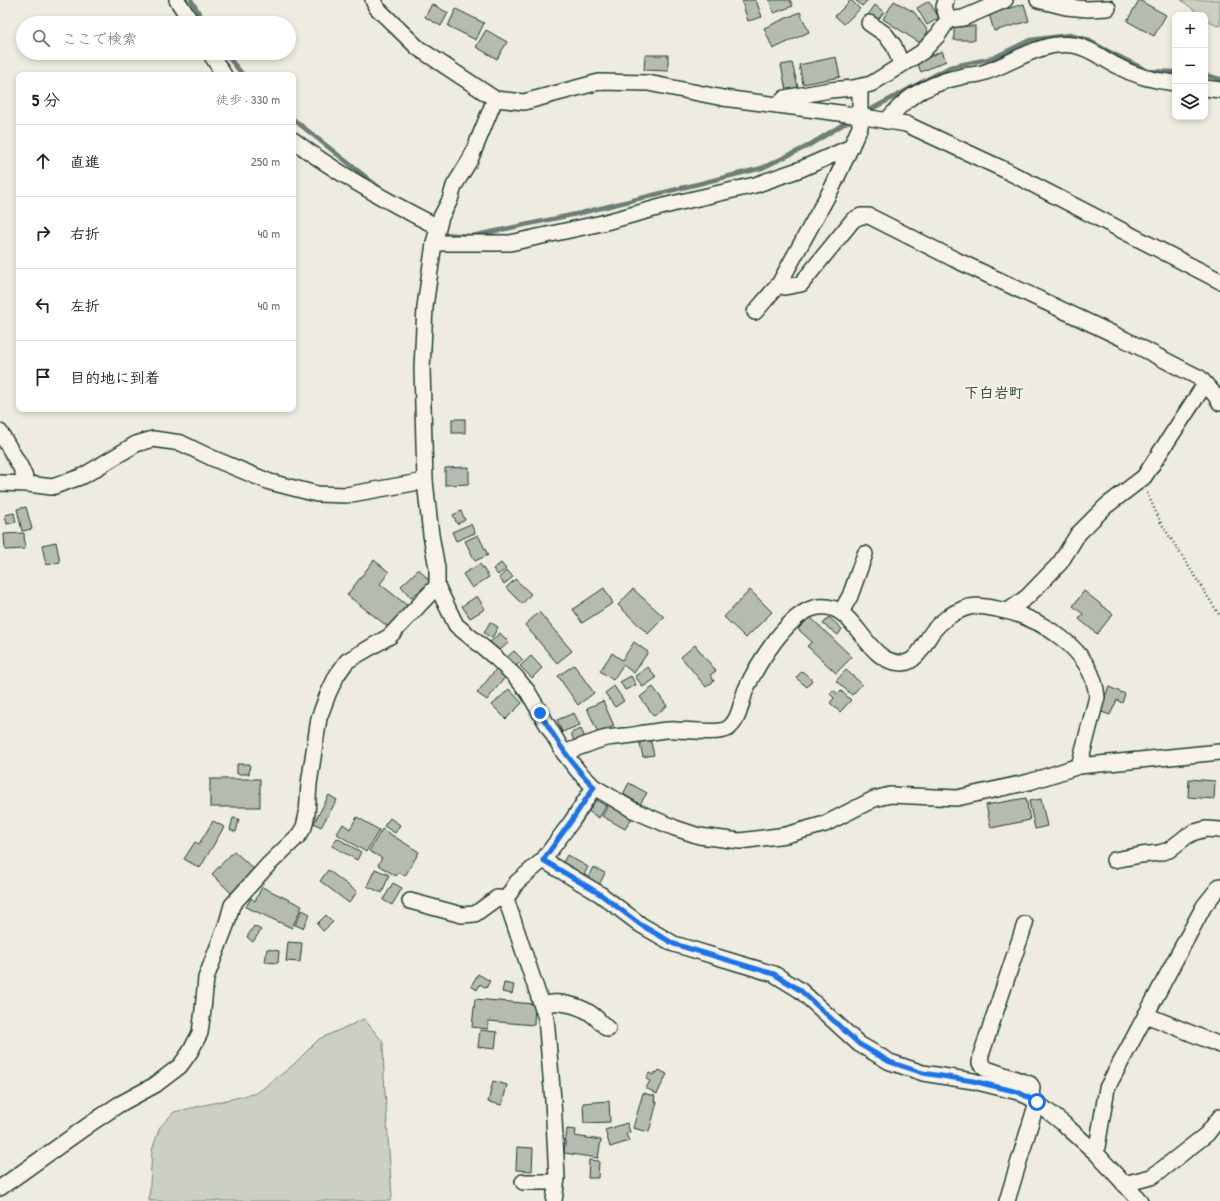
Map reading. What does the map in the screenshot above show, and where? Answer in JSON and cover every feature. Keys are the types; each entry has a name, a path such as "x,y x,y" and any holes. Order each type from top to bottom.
{"street":[{"path":"177,0 187,16"},
{"path":"373,0 376,7 418,48 495,98 524,102 599,82 648,82 723,98 861,116 906,124 1005,170 1220,281"},
{"path":"946,0 944,8 948,20"},
{"path":"778,105 785,98 871,84 922,52 938,35 948,20 963,18 986,9 1002,0"},
{"path":"1038,0 1066,7 1088,9 1108,8"},
{"path":"869,23 885,34 894,46 901,64"},
{"path":"886,121 898,107 923,90 961,77 978,74 998,67 1033,50 1047,46 1075,45 1091,51 1129,72 1148,78 1172,82"},
{"path":"214,60 222,72"},
{"path":"755,312 779,284 833,186 860,127 860,87"},
{"path":"1208,88 1220,90"},
{"path":"495,98 470,160 454,186 450,200 441,217 434,243 426,307 422,368 426,481 438,586 456,625 515,676 528,692 564,753 578,772 594,787 633,810 675,828 699,836 740,841 786,835 825,824 874,799 890,795 957,798 1029,782 1079,766 1220,752"},
{"path":"296,142 316,158 389,202 438,227"},
{"path":"434,243 510,243 594,224 754,185 801,168 851,147"},
{"path":"779,284 785,286 801,284 853,220 861,216 869,216 954,259 1124,339 1186,370 1200,378 1220,403"},
{"path":"1008,611 1027,597 1060,563 1078,534 1106,506 1144,477 1205,384"},
{"path":"0,432 20,466 28,484"},
{"path":"0,483 28,484 52,488 83,476 136,444 152,439 181,443 212,458 270,482 317,494 346,495 426,481"},
{"path":"841,612 850,596 865,554"},
{"path":"0,1188 118,1105 155,1084 180,1066 190,1052 200,1033 206,978 227,923 232,905 268,865 299,835 304,827 319,718 337,675 347,661 390,636 438,586"},
{"path":"564,753 605,738 669,729 718,732 728,729 735,720 753,675 782,631 813,608 824,607 841,612 850,620 871,647 880,655 893,662 902,663 913,659 921,650 933,630 944,620 956,612 966,608 978,606 1018,613 1065,639 1078,653 1090,672 1096,685 1097,697 1079,766"},
{"path":"506,899 517,882 543,860 594,787"},
{"path":"1114,860 1159,853 1169,850 1187,836 1195,832 1206,829 1220,830"},
{"path":"543,860 600,894 641,925 674,944 774,974 800,990 859,1044 890,1062 923,1073 973,1081 1018,1092 1034,1100 1064,1124 1096,1153 1140,1201"},
{"path":"1096,1153 1107,1088 1204,906 1218,890"},
{"path":"410,901 462,915 475,914 497,898 506,899"},
{"path":"506,899 546,1018 552,1092 556,1182 554,1201"},
{"path":"1007,1201 1034,1100 1032,1087 1030,1084 987,1069 980,1063 981,1055 1025,924"},
{"path":"542,1006 548,1002 567,1004 589,1012 608,1030"},
{"path":"1146,1015 1220,1044"},
{"path":"1124,1184 1151,1177 1207,1134 1220,1117"},
{"path":"523,1182 556,1182"}],"path":[{"path":"1144,477 1145,491 1161,523 1220,616"}],"shaded area":[{"path":"1181,0 1220,0 1220,26 1215,25 1208,20 1208,12 1197,12"},
{"path":"364,1019 383,1042 392,1197 390,1201 149,1201 152,1150 160,1127 174,1112 257,1093 292,1066 319,1039"}],"building":[{"path":"747,0 756,0 762,17 748,21 742,2"},
{"path":"769,0 790,0 793,6 774,13"},
{"path":"851,0 860,9 844,24 835,16"},
{"path":"855,0 868,0 862,6"},
{"path":"1139,0 1166,15 1154,36 1127,21"},
{"path":"894,1 914,12 928,31 920,43 883,19"},
{"path":"929,1 939,18 927,25 917,8"},
{"path":"432,4 448,13 441,26 425,17"},
{"path":"1024,4 1029,21 994,31 989,14"},
{"path":"875,5 884,12 876,22 868,15"},
{"path":"456,9 484,23 476,40 448,26"},
{"path":"800,12 809,32 773,49 764,28"},
{"path":"954,26 975,26 975,40 954,40"},
{"path":"486,30 507,42 497,59 476,47"},
{"path":"942,51 946,61 921,72 917,63"},
{"path":"645,55 668,55 668,71 644,70"},
{"path":"836,57 840,77 803,84 799,65"},
{"path":"792,63 798,87 786,90 781,65"},
{"path":"452,419 465,419 465,433 452,433"},
{"path":"469,467 469,484 445,485 445,468"},
{"path":"26,507 32,529 22,531 17,509"},
{"path":"461,511 465,520 457,524 453,515"},
{"path":"14,513 16,522 7,524 5,515"},
{"path":"471,524 475,533 456,541 452,532"},
{"path":"24,533 25,549 5,550 4,534"},
{"path":"478,535 488,555 475,561 465,541"},
{"path":"56,542 60,562 46,565 42,545"},
{"path":"374,560 389,572 380,584 408,606 391,629 347,595"},
{"path":"501,563 506,569 498,575 493,569"},
{"path":"480,564 489,577 472,588 463,574"},
{"path":"419,569 430,582 411,598 401,586"},
{"path":"507,570 513,577 504,584 499,578"},
{"path":"515,579 531,594 522,604 506,588"},
{"path":"604,588 613,603 582,623 573,609"},
{"path":"633,589 664,617 648,634 618,605"},
{"path":"750,590 772,612 746,638 724,617"},
{"path":"1084,591 1113,614 1097,634 1079,619 1083,614 1073,606"},
{"path":"477,596 485,609 470,618 462,606"},
{"path":"539,612 572,651 557,663 525,625"},
{"path":"810,617 852,657 836,673 807,646 812,642 798,629"},
{"path":"829,617 842,629 838,635 823,624"},
{"path":"490,622 498,627 492,638 484,633"},
{"path":"500,633 509,642 499,651 490,642"},
{"path":"634,642 648,652 634,673 623,665 613,680 600,671 612,653 622,660"},
{"path":"695,645 716,671 710,675 714,681 706,687 681,657"},
{"path":"514,651 523,660 515,667 506,658"},
{"path":"531,656 542,668 532,678 520,666"},
{"path":"574,665 594,693 578,705 558,676"},
{"path":"648,667 656,678 643,687 635,676"},
{"path":"497,668 506,676 487,700 477,693"},
{"path":"846,670 862,684 852,695 836,681"},
{"path":"802,671 812,680 807,687 796,678"},
{"path":"631,676 636,685 625,690 620,682"},
{"path":"614,686 624,701 615,707 605,693"},
{"path":"653,687 667,706 654,716 640,697"},
{"path":"1109,687 1125,694 1122,703 1117,700 1110,715 1099,711"},
{"path":"509,689 522,703 506,719 492,705"},
{"path":"833,690 838,694 841,691 851,700 840,712 830,703 834,698 830,694"},
{"path":"603,701 614,726 598,733 587,708"},
{"path":"574,713 580,725 562,732 557,720"},
{"path":"581,729 585,738 575,743 571,733"},
{"path":"650,738 654,755 643,757 639,740"},
{"path":"237,764 250,764 249,774 237,774"},
{"path":"210,779 260,779 260,807 210,807"},
{"path":"1189,779 1215,781 1214,799 1188,797"},
{"path":"629,783 647,793 640,804 623,794"},
{"path":"329,795 337,800 321,827 314,823"},
{"path":"1026,798 1030,820 991,828 986,805"},
{"path":"595,799 606,806 599,818 588,811"},
{"path":"1041,799 1047,826 1035,829 1029,801"},
{"path":"609,804 632,818 625,829 602,816"},
{"path":"357,817 379,830 366,852 337,834 343,824 350,829"},
{"path":"233,818 239,819 236,832 230,830"},
{"path":"390,818 400,825 395,833 384,826"},
{"path":"213,821 224,827 200,868 184,859 195,842 199,844"},
{"path":"382,829 419,852 405,876 399,872 396,876 378,865 382,858 369,851"},
{"path":"337,838 361,852 357,860 332,846"},
{"path":"234,851 255,870 232,894 212,874"},
{"path":"567,855 588,867 582,879 560,868"},
{"path":"593,867 605,873 599,885 587,879"},
{"path":"375,869 389,875 382,893 367,886"},
{"path":"328,870 357,892 349,903 320,881"},
{"path":"393,883 402,888 392,905 383,900"},
{"path":"262,887 302,906 292,928 246,907 251,898 255,901"},
{"path":"302,910 310,914 303,928 295,925"},
{"path":"326,915 333,922 323,931 317,924"},
{"path":"254,926 261,930 253,942 247,937"},
{"path":"288,942 302,943 300,962 286,961"},
{"path":"267,949 279,951 278,963 265,962"},
{"path":"478,974 490,981 486,988 480,984 477,990 471,986"},
{"path":"504,983 514,985 512,994 502,992"},
{"path":"475,999 535,1004 534,1025 488,1021 488,1029 472,1027"},
{"path":"480,1030 497,1032 495,1049 478,1047"},
{"path":"659,1070 667,1074 657,1094 646,1088 650,1081 646,1079 649,1073 653,1075"},
{"path":"493,1081 507,1085 502,1105 488,1102"},
{"path":"643,1093 655,1096 654,1101 657,1102 649,1132 633,1128"},
{"path":"609,1101 610,1122 584,1123 583,1103"},
{"path":"627,1123 630,1132 626,1134 629,1141 610,1147 605,1130"},
{"path":"567,1129 576,1130 575,1136 601,1140 598,1158 564,1153"},
{"path":"517,1147 533,1148 532,1171 516,1170"},
{"path":"589,1160 599,1161 598,1178 588,1178"}],"waterway":[{"path":"191,0 201,16"},
{"path":"864,113 950,67 993,58 1030,40 1069,35 1086,39 1148,71 1172,72"},
{"path":"231,60 241,72"},
{"path":"1208,76 1220,79"},
{"path":"439,231 443,234 472,236 581,213 762,168 806,147 852,119"},
{"path":"296,121 381,189"}],"district":[{"name":"下白岩町","path":"994,392"}],"route":[{"path":"540,713 564,753 578,772 594,787 543,860 600,894 641,925 674,944 707,955 735,961 774,974 800,990 859,1044 890,1062 923,1073 973,1081 1018,1092 1037,1102"}]}
